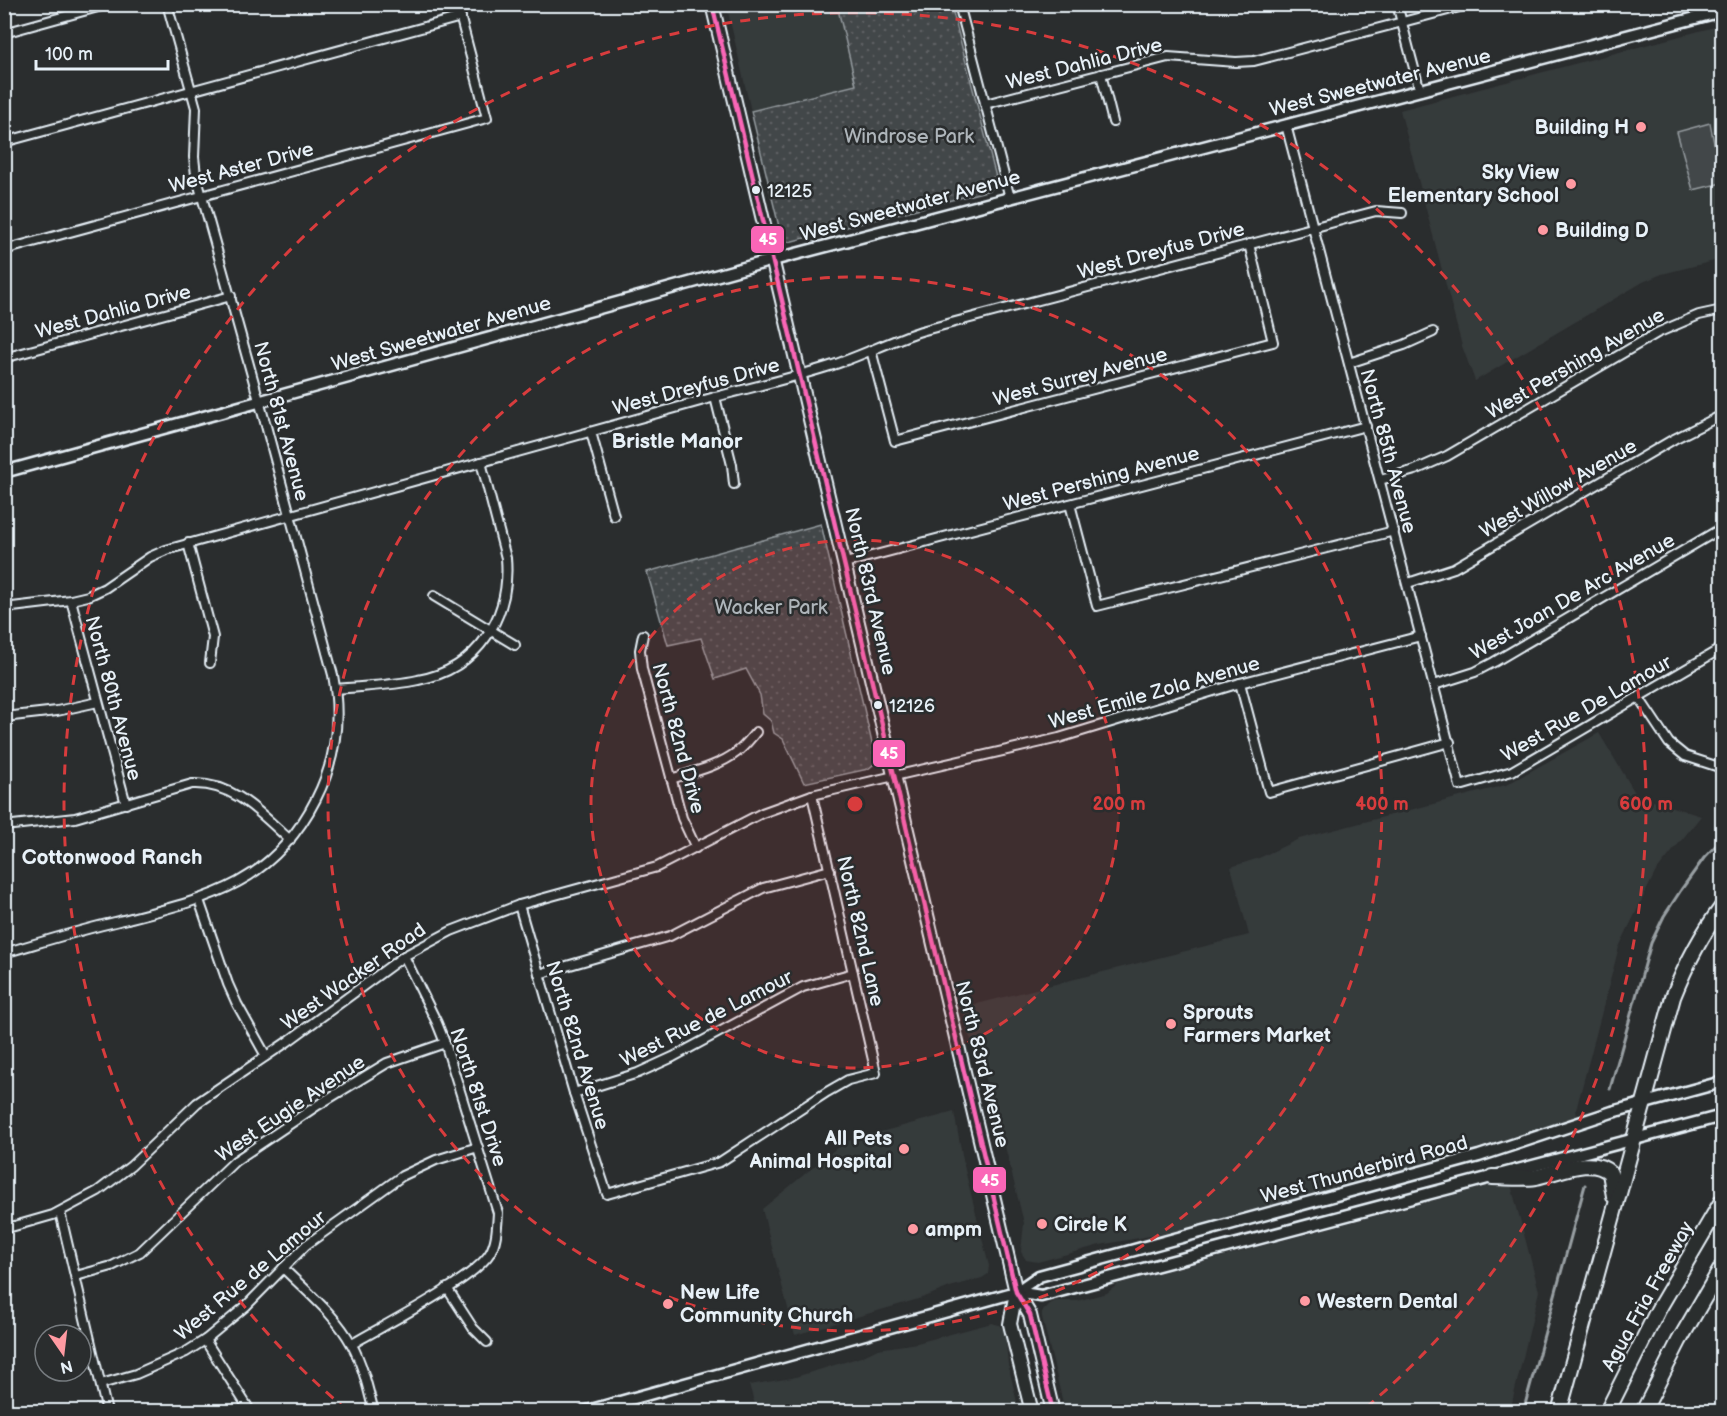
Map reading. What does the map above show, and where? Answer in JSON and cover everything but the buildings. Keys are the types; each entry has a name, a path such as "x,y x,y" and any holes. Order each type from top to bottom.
{"highway":[{"path":"1559,1412 1673,997 1684,970 1706,929 1722,907"},
{"path":"1492,1178 1534,1177 1586,1165 1598,1165 1610,1173 1615,1204"},
{"name":"Agua Fria Freeway","path":"1607,1412 1658,1310 1722,1201"},
{"path":"1642,1412 1679,1341 1722,1267"}],"main road":[{"name":"North 83rd Avenue","path":"712,4 1016,1292 1030,1315 1053,1412"},
{"name":"West Sweetwater Avenue","path":"4,472 773,260 1722,11"},
{"name":"West Thunderbird Road","path":"584,1412 1016,1292 1039,1276 1479,1156 1644,1102 1722,1082"},
{"name":"West Thunderbird Road","path":"1016,1292 1041,1296 1722,1116"},
{"name":"North 83rd Avenue","path":"1016,1292 1011,1324 1032,1412"}],"street":[{"path":"4,33 109,4"},
{"name":"North 81st Avenue","path":"167,4 196,108 194,157 202,195 336,689 335,739 327,775 311,808 290,840"},
{"path":"4,142 461,17 458,4"},
{"path":"959,4 1010,198"},
{"path":"1397,4 1420,91"},
{"name":"West Dahlia Drive","path":"985,104 1168,57 1236,62 1254,61 1471,4"},
{"name":"West Aster Drive","path":"4,250 488,118 461,17"},
{"path":"1101,74 1113,122"},
{"name":"North 85th Avenue","path":"1286,125 1461,786"},
{"name":"West Dreyfus Drive","path":"4,608 71,600 105,588 150,557 188,543 800,375 921,331 1376,211 1402,213"},
{"name":"West Surrey Avenue","path":"871,350 895,441 1273,342 1249,244"},
{"name":"West Dahlia Drive","path":"4,358 231,296"},
{"name":"West Pershing Avenue","path":"1380,480 1415,470 1447,456 1657,333 1699,315 1722,310"},
{"path":"1349,363 1404,345 1433,332"},
{"path":"714,397 732,465 734,484"},
{"name":"West Willow Avenue","path":"1407,583 1454,568 1674,439 1722,415"},
{"name":"West Pershing Avenue","path":"844,563 1366,426"},
{"path":"591,432 614,516"},
{"path":"336,689 412,681 434,676 462,663 492,631 503,603 507,573 506,558 481,462"},
{"path":"1070,504 1097,606 1394,531"},
{"name":"West Joan De Arc Avenue","path":"1434,685 1475,672 1494,662 1722,528"},
{"path":"188,543 213,637 210,663"},
{"path":"434,596 515,645"},
{"name":"North 80th Avenue","path":"71,600 126,804"},
{"name":"North 82nd Drive","path":"643,635 640,650 642,669 682,818 696,848"},
{"name":"West Emile Zola Avenue","path":"894,775 1059,738 1172,702 1422,636"},
{"name":"West Rue De Lamour","path":"1461,786 1512,771 1722,648"},
{"path":"1240,683 1269,792 1450,742"},
{"path":"1639,698 1669,743 1685,756 1722,768"},
{"path":"4,717 57,711 98,702"},
{"path":"671,779 719,763 732,756 756,732"},
{"name":"West Wacker Road","path":"4,1229 60,1212 110,1183 131,1166 197,1102 266,1056 404,956 451,931 519,905 642,872 696,848 762,813 812,795 894,775"},
{"path":"4,826 75,818 192,784 213,785 221,786 248,802 290,840 264,866 251,875 199,900 4,953"},
{"name":"North 82nd Lane","path":"606,1194 720,1162 826,1092 848,1080 876,1073 812,795"},
{"path":"539,974 670,936 763,888 830,870"},
{"path":"199,900 232,994 266,1056"},
{"name":"North 82nd Avenue","path":"519,905 606,1194"},
{"name":"North 81st Drive","path":"404,956 437,1023 498,1213 496,1236 489,1254 472,1272 447,1288"},
{"name":"West Rue de Lamour","path":"574,1093 638,1073 674,1057 803,987 853,973"},
{"name":"West Eugie Avenue","path":"76,1276 112,1266 140,1252 235,1161 318,1105 387,1063 444,1043"},
{"name":"West Rue de Lamour","path":"101,1384 168,1362 205,1340 246,1306 306,1245 402,1176 436,1160 478,1147"},
{"path":"60,1212 107,1412"},
{"path":"283,1268 327,1312 352,1344 364,1373 374,1412"},
{"path":"352,1344 447,1288 473,1328 487,1342"},
{"path":"205,1340 249,1409"}],"shaded area":[{"path":"759,5 837,5 856,85 751,111 728,12"},
{"name":"Sky View Elementary School","path":"1722,25 1722,259 1662,274 1643,282 1475,381 1462,346 1400,110"},
{"path":"1599,733 1637,796 1701,816 1655,873 1619,947 1576,1110 1577,1116 1463,1153 1167,1233 1100,1245 1038,1262 1026,1260 1021,1252 1024,1223 1003,1138 991,1106 981,1061 969,1035 964,1015 966,1010 973,1005 1249,935 1231,867 1259,858 1299,839 1506,785"},
{"path":"954,1112 965,1170 989,1266 988,1274 922,1298 795,1335 762,1209 844,1142"},
{"path":"1496,1184 1511,1185 1539,1291 1510,1411 1065,1411 1042,1317 1042,1312 1055,1301 1077,1301 1107,1293 1118,1284"},
{"path":"992,1323 999,1325 1005,1331 1008,1364 1019,1411 757,1411 749,1385 792,1378 861,1357 878,1349 917,1343"}],"green space":[{"name":"Windrose Park","path":"837,5 951,5 996,184 990,190 789,242 781,235 751,111 856,85"},
{"path":"1710,123 1722,183 1693,190 1677,132"},
{"name":"Wacker Park","path":"821,524 875,756 874,764 868,769 804,783 783,739 774,733 771,721 763,714 760,695 746,669 715,679 701,638 668,645 647,572"}],"waterway":[{"path":"1610,1089 1651,943 1664,916 1681,890 1704,858 1722,839"},
{"path":"1523,1412 1585,1185"}],"transit line":[{"name":"45","path":"712,4 1016,1292 1030,1315 1053,1412"}],"place":[{"name":"Building H","path":"1641,127"},
{"name":"Sky View Elementary School","path":"1571,184"},
{"name":"12125","path":"756,190"},
{"name":"Building D","path":"1543,230"},
{"name":"12126","path":"878,705"},
{"name":"Sprouts Farmers Market","path":"1171,1024"},
{"name":"All Pets Animal Hospital","path":"904,1149"},
{"name":"Circle K","path":"1042,1224"},
{"name":"ampm","path":"913,1229"},
{"name":"Western Dental","path":"1305,1301"},
{"name":"New Life Community Church","path":"668,1304"}],"district":[{"name":"Bristle Manor","path":"677,441"},
{"name":"Cottonwood Ranch","path":"112,857"}]}
